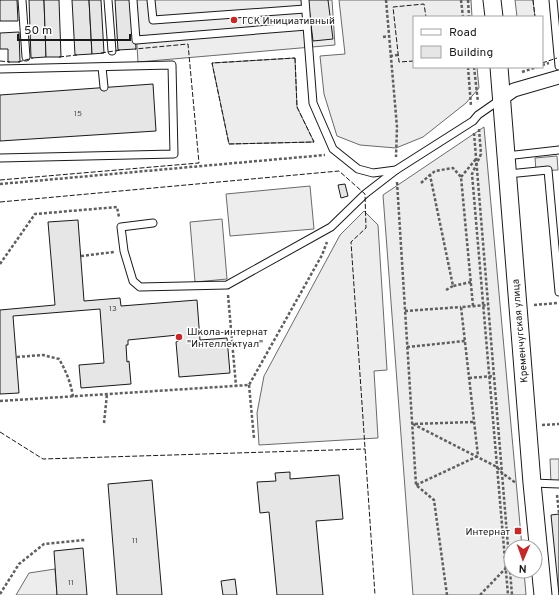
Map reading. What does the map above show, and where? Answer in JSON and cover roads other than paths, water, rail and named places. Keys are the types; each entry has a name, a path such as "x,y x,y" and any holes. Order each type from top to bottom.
{"street":[{"path":"492,0 494,16"},
{"name":"Кременчугская улица","path":"499,68 507,174 525,484 543,595"},
{"path":"501,99 514,90 559,77"}],"lane":[{"path":"22,0 26,57"},
{"path":"108,0 112,51"},
{"path":"133,0 136,40 307,26"},
{"path":"151,0 153,20 305,9"},
{"path":"305,0 313,103 333,149 358,169 373,173 396,170"},
{"path":"553,0 559,66"},
{"path":"0,69 172,65 174,154 0,158"},
{"path":"102,67 104,87"},
{"path":"153,223 121,227 124,251 133,281 140,287 226,285 331,227 365,194 396,170 473,122 478,115 501,99"},
{"path":"505,156 559,150"},
{"path":"507,174 548,170 559,292"},
{"path":"525,484 559,484"}],"place":[{"name":"ГСК Инициативный","path":"234,20"},
{"name":"Школа-интернат \"Интеллектуал\"","path":"179,337"},
{"name":"Интернат","path":"518,531"}]}
